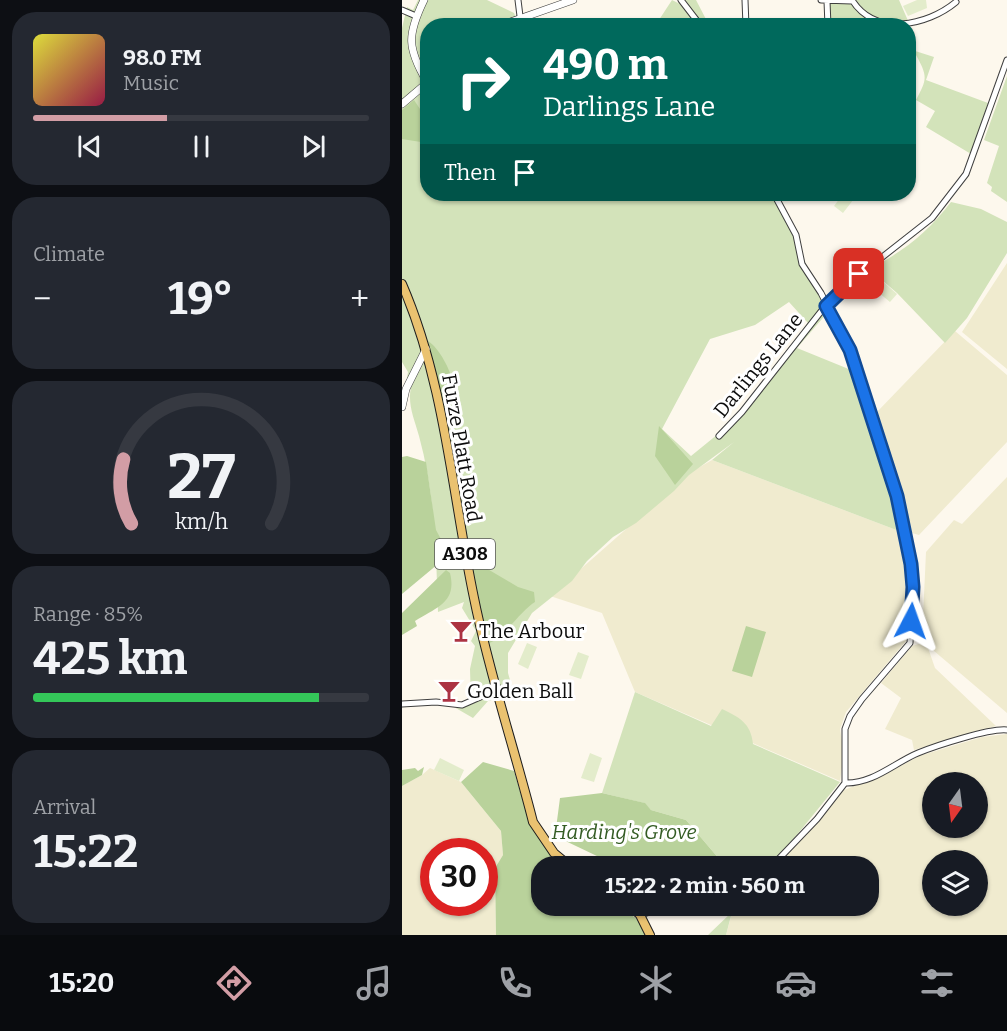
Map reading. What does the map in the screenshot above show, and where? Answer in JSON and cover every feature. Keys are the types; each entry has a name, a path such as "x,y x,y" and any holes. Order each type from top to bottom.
{"main road":[{"name":"Furze Platt Road","path":"402,284 426,349 443,420 474,600 496,690"},
{"name":"A308","path":"496,690 533,822 558,856"},
{"path":"640,916 650,935"}],"street":[{"path":"420,68 411,49 410,35 424,0"},
{"path":"518,0 520,16"},
{"path":"516,18 573,0"},
{"path":"681,0 687,3 696,18"},
{"path":"745,0 746,18"},
{"path":"827,18 824,1 852,1 870,18"},
{"path":"916,20 936,17 956,2"},
{"path":"402,10 416,16"},
{"name":"Darlings Lane","path":"719,436 742,412 834,295 932,219 966,174 1007,60"},
{"path":"402,104 420,88"},
{"path":"778,201 796,235 802,264 821,293 850,350 897,496 913,587 910,643 862,699 845,729 845,783 817,819 782,856"},
{"path":"821,293 834,295"},
{"path":"402,407 406,389 426,349"},
{"path":"402,705 436,702 462,705 496,690"},
{"path":"845,783 878,775 918,753 980,733 1007,730"}],"shaded area":[{"path":"1007,263 1007,369 962,332"},
{"path":"955,331 1007,375 1007,442 919,535 905,531 900,494 876,413"},
{"path":"712,460 899,531 909,589 906,641 846,712 840,729 844,754 840,781 635,692 602,613 550,596 691,472"},
{"path":"1007,477 1007,713 927,645 935,668 996,726 914,750 912,740 885,729 901,698 881,683 912,646 925,642 922,639 926,552 954,520 962,524"},
{"path":"1007,734 1007,935 726,935 731,916 879,916 879,856 787,856 844,790 888,773 919,756 982,737"},
{"path":"430,768 461,782 501,831 503,855 498,863 498,838 420,838 420,916 496,916 496,935 402,935 402,786"}],"green space":[{"path":"418,0 487,0 514,13 516,18 420,18 420,201 776,201 828,312 797,348 856,372 893,497 899,531 712,460 734,442 689,475 636,523 613,537 587,561 572,581 532,613 508,653 508,673 514,694 488,701 473,718 454,707 471,703 470,669 475,646 471,641 476,631 462,608 464,602 438,612 432,501 419,436 412,414 410,393 414,378 407,378 408,372 402,362 402,28 407,7 413,10","holes":["789,302 808,323 734,421 691,456 662,429 710,339 755,325"]},
{"path":"672,0 682,5 693,18 660,18"},
{"path":"680,0 696,0 705,18 697,18"},
{"path":"827,0 899,0 907,18 828,18"},
{"path":"917,0 926,0 927,8 908,16 903,6"},
{"path":"531,14 531,18 516,18"},
{"path":"916,51 934,57 926,80 988,103 971,154 926,127 935,111 916,100 925,78"},
{"path":"1007,76 1007,202 991,191 992,187 987,183 999,146 984,140"},
{"path":"414,100 420,109 420,142 402,139 402,110"},
{"path":"838,201 852,201 843,213 834,206"},
{"path":"951,202 981,209 1007,222 1007,253 967,318 945,343 897,293 869,269 914,241"},
{"path":"879,278 897,294 890,302 872,287"},
{"path":"428,341 440,354 452,378 453,390 448,408 443,406"},
{"path":"659,426 693,464 675,485 655,456"},
{"path":"407,456 426,462 436,530 443,543 444,559 402,594 402,457"},
{"path":"479,564 518,587 534,592 535,602 499,637 489,643 471,569"},
{"path":"446,570 450,573 451,591 444,603 415,621 417,626 402,635 402,613"},
{"path":"746,626 766,632 752,677 732,671"},
{"path":"527,643 537,647 528,669 518,664"},
{"path":"578,652 589,656 581,679 569,675"},
{"path":"635,692 711,726 722,709 747,726 753,744 840,782 780,856 717,856 686,820 651,810 644,803 602,793"},
{"path":"590,753 602,758 594,782 581,778"},
{"path":"440,758 464,770 459,781 434,770"},
{"path":"483,762 514,771 530,825 554,856 531,856 531,916 633,916 645,935 496,935 498,863 503,855 501,831 461,782"},
{"path":"424,767 422,775 402,786 402,770 415,768 418,771"},
{"name":"Harding's Grove","path":"602,793 645,803 651,810 686,820 717,856 597,856 555,836 560,798"},
{"path":"728,916 731,916 726,935 708,935"}],"place":[{"name":"The Arbour","path":"461,631"},
{"name":"Golden Ball","path":"449,691"}],"route":[{"path":"859,274 841,292 834,295 826,306 850,350 897,496 911,564 913,587 911,621"}]}
